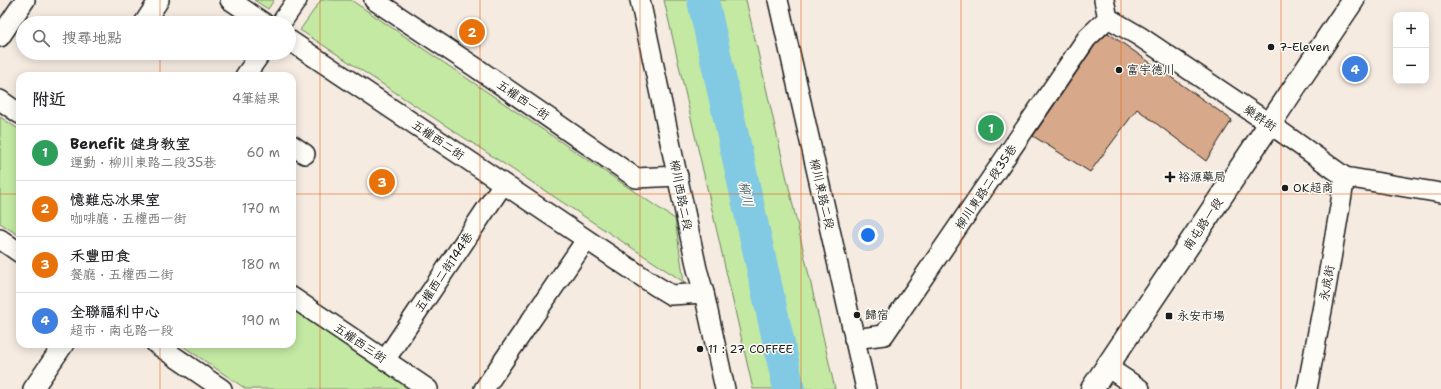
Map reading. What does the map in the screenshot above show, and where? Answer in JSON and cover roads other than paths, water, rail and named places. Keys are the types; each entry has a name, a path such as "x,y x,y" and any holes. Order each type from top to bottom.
{"main road":[{"name":"南屯路一段","path":"1092,389 1353,0"}],"street":[{"path":"0,37 25,0"},
{"path":"149,16 159,0"},
{"path":"230,0 254,16"},
{"path":"286,16 297,0"},
{"name":"五權西一街","path":"374,0 475,67 636,178 678,176"},
{"name":"柳川西路二段","path":"640,0 696,265 704,293 725,389"},
{"name":"柳川東路二段","path":"778,0 866,389"},
{"name":"柳川東路二段35巷","path":"854,339 884,335 1106,9"},
{"name":"樂群街","path":"1106,9 1139,36 1270,124 1345,177 1441,193"},
{"name":"五權西二街","path":"296,45 656,286 671,294 704,293"},
{"path":"248,72 256,60"},
{"path":"0,100 16,111"},
{"name":"永成街","path":"1307,389 1345,177"},
{"name":"五權西二街144巷","path":"386,360 503,184"},
{"path":"0,239 16,249"},
{"path":"484,389 586,240"},
{"name":"五權西三街","path":"296,300 428,389"},
{"path":"33,389 61,348"},
{"path":"162,348 222,389"},
{"path":"1107,367 1140,389"}],"waterway":[{"name":"柳川","path":"703,0 789,389"}],"place":[{"name":"憶難忘冰果室","path":"472,32"},
{"name":"7-Eleven","path":"1271,47"},
{"name":"全聯福利中心","path":"1355,69"},
{"name":"富宇德川","path":"1119,70"},
{"name":"Benefit 健身教室","path":"991,128"},
{"name":"裕源藥局","path":"1170,177"},
{"name":"禾豐田食","path":"382,182"},
{"name":"OK超商","path":"1285,188"},
{"name":"歸宿","path":"857,315"},
{"name":"永安市場","path":"1169,316"},
{"name":"11 : 27 COFFEE","path":"700,349"}]}
